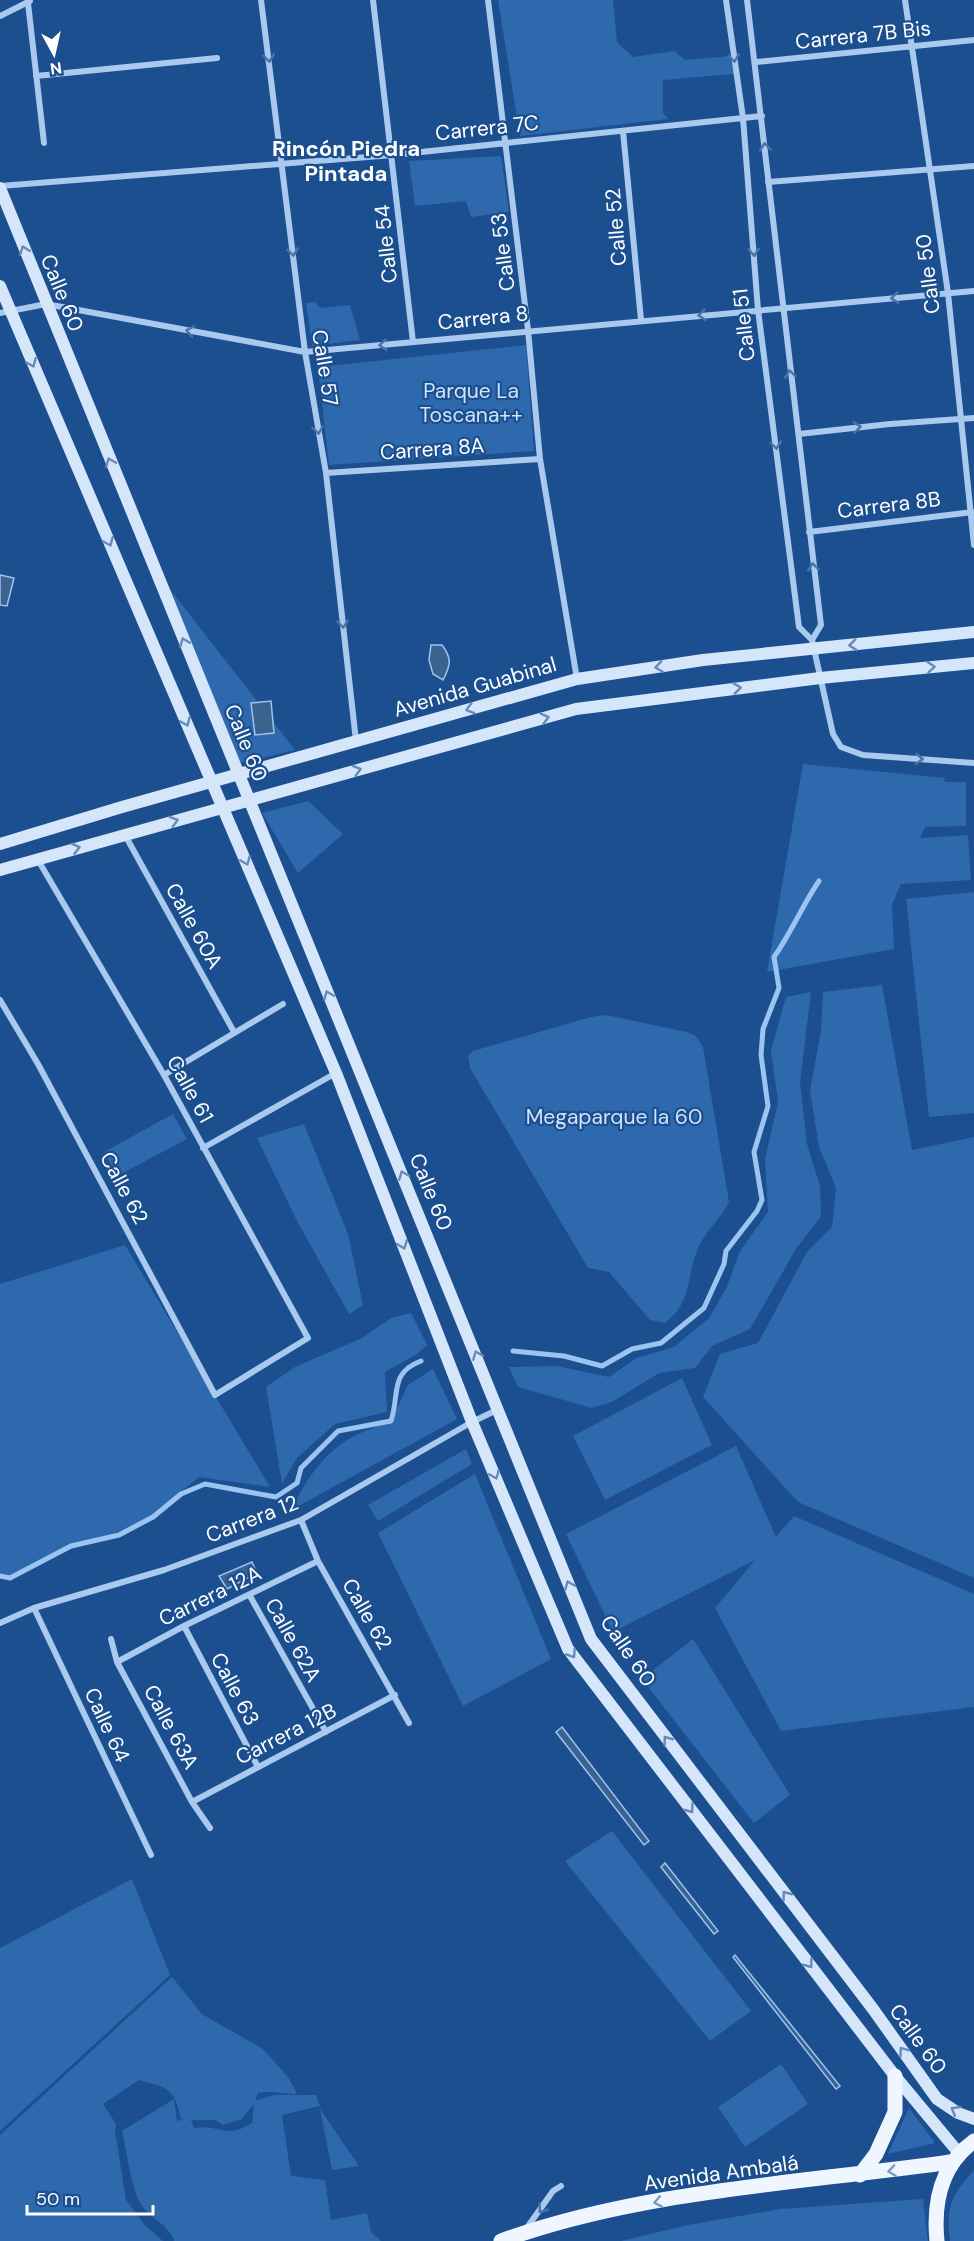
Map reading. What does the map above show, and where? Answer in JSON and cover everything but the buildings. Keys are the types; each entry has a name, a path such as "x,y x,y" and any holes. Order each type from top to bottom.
{"main road":[{"name":"Calle 60","path":"0,187 591,1639 873,2009 937,2098 958,2113 974,2119"},
{"name":"Calle 60","path":"0,286 4,311 223,807 336,1073 472,1422 568,1649 895,2076 954,2157"},
{"name":"Avenida Guabinal","path":"0,844 237,774 577,679 813,645 974,632"},
{"path":"0,870 576,709 820,678 974,663"},
{"path":"860,2175 876,2154 896,2112 895,2076"},
{"path":"937,2241 938,2201 944,2175 954,2157 974,2141"},
{"name":"Avenida Ambalá","path":"501,2241 598,2213 688,2196 860,2175 954,2157"}],"street":[{"name":"Calle 57","path":"261,0 305,352 326,473 356,742"},
{"name":"Calle 54","path":"373,0 414,342"},
{"name":"Calle 53","path":"488,0 528,330 540,459 577,679"},
{"name":"Calle 51","path":"726,0 743,118 758,310 799,627 813,645 833,734 841,747 863,754 974,763"},
{"name":"Calle 51","path":"747,0 821,626 813,645"},
{"name":"Calle 50","path":"905,0 932,170 948,293 974,545"},
{"path":"0,16 29,2 44,143"},
{"name":"Carrera 7B Bis","path":"756,62 974,40"},
{"path":"36,76 217,58"},
{"name":"Carrera 7C","path":"0,187 393,155 762,116"},
{"name":"Calle 52","path":"623,131 641,320"},
{"path":"768,182 974,165"},
{"name":"Carrera 8","path":"4,311 46,304 305,352 974,291"},
{"path":"799,434 974,418"},
{"name":"Carrera 8A","path":"326,473 540,459"},
{"name":"Carrera 8B","path":"809,531 972,512"},
{"name":"Calle 60A","path":"125,835 234,1032"},
{"name":"Calle 61","path":"38,859 164,1075 308,1338"},
{"name":"Calle 62","path":"0,1000 49,1083 215,1395 308,1338"},
{"path":"164,1075 284,1004"},
{"path":"203,1148 336,1073"},
{"name":"Carrera 12","path":"0,1623 34,1608 165,1570 301,1520 472,1422 499,1409"},
{"name":"Calle 62","path":"301,1520 318,1561 409,1723"},
{"name":"Carrera 12A","path":"117,1662 184,1626 250,1596 318,1561"},
{"name":"Calle 62A","path":"250,1596 326,1732"},
{"name":"Calle 64","path":"34,1608 151,1855"},
{"name":"Calle 63","path":"184,1626 258,1767"},
{"name":"Calle 63A","path":"111,1639 117,1662 192,1802 210,1828"},
{"name":"Carrera 12B","path":"192,1802 395,1695"},
{"path":"523,2233 554,2191 561,2186"}],"green space":[{"path":"498,0 613,0 617,42 633,57 674,51 685,60 730,56 734,74 663,80 663,113 668,119 520,136"},
{"path":"501,156 509,212 471,217 466,201 415,206 409,161"},
{"path":"316,302 320,308 350,305 360,340 312,346 306,303"},
{"name":"Parque La Toscana++","path":"526,345 534,451 329,465 318,367"},
{"path":"169,588 295,750 240,763"},
{"path":"803,764 945,778 944,782 966,782 966,826 925,827 920,838 968,835 971,880 901,884 892,905 894,949 767,972"},
{"path":"308,801 343,834 298,873 262,813"},
{"path":"974,892 974,1113 929,1117 906,899"},
{"path":"882,985 912,1150 974,1137 974,1578 798,1502 703,1397 720,1354 758,1343 807,1252 832,1227 836,1188 819,1147 810,1090 821,1031 823,992"},
{"path":"811,992 800,1082 807,1144 820,1186 821,1216 796,1249 750,1329 712,1346 695,1368 659,1373 612,1402 592,1408 518,1387 509,1367 557,1366 609,1377 636,1358 674,1347 709,1318 726,1289 740,1251 768,1212 765,1159 778,1102 771,1050 786,997"},
{"name":"Megaparque la 60","path":"606,1015 687,1032 696,1036 703,1047 729,1202 700,1244 685,1296 675,1314 665,1323 650,1320 609,1272 588,1268 470,1068 468,1056 473,1051 591,1017"},
{"path":"173,1114 187,1139 117,1176 104,1152"},
{"path":"304,1124 348,1234 363,1305 349,1314 296,1219 257,1138"},
{"path":"125,1245 270,1487 199,1477 140,1524 51,1556 10,1578 0,1576 0,1284"},
{"path":"411,1313 427,1345 417,1354 385,1372 387,1412 335,1424 297,1458 282,1484 266,1387 295,1367 362,1338 391,1318"},
{"path":"433,1369 457,1419 293,1509 308,1480 330,1453 352,1437 391,1421 408,1385"},
{"path":"682,1378 712,1445 605,1500 573,1436"},
{"path":"736,1446 776,1537 794,1516 974,1594 974,1707 781,1731 715,1608 755,1560 613,1632 566,1534"},
{"path":"466,1449 472,1464 378,1521 368,1505"},
{"path":"475,1474 551,1659 463,1706 378,1533"},
{"path":"693,1639 790,1795 754,1823 642,1679"},
{"path":"612,1831 751,2011 710,2041 565,1861"},
{"path":"132,1879 170,1975 0,2131 0,1948"},
{"path":"172,1977 202,2014 263,2049 288,2077 297,2094 263,2092 258,2093 255,2101 274,2095 316,2095 320,2106 282,2115 291,2176 325,2180 331,2220 367,2213 371,2232 381,2241 174,2241 168,2230 143,2207 135,2192 122,2131 174,2099 177,2121 185,2119 181,2119 176,2101 169,2091 139,2080 103,2104 116,2124 115,2131 126,2200 145,2225 163,2241 0,2241 0,2135","holes":["254,2104 252,2123 229,2131 194,2128 191,2120 215,2120 223,2125 242,2119"]},
{"path":"781,2064 808,2104 745,2147 718,2107"},
{"path":"909,2108 935,2143 888,2154"},
{"path":"320,2109 359,2166 332,2170"},
{"path":"974,2170 974,2241 950,2241 949,2219 952,2202 960,2187"},
{"path":"923,2199 928,2241 621,2241 688,2225 780,2209"}],"shaded area":[{"path":"0,575 14,578 7,606 0,605"},
{"path":"431,645 442,645 448,654 449,666 443,680 433,674 429,660"},
{"path":"271,701 274,733 255,735 251,703"},
{"path":"252,1562 257,1573 227,1589 219,1576"},
{"path":"562,1727 649,1841 644,1845 556,1732"},
{"path":"665,1863 718,1931 714,1934 661,1867"},
{"path":"735,1955 840,2086 836,2089 733,1957"}],"waterway":[{"path":"513,1351 564,1356 602,1366 632,1349 661,1343 704,1308 724,1264 726,1251 757,1211 762,1200 754,1152 768,1106 761,1055 763,1029 779,988 774,957 819,881"},
{"path":"0,1576 10,1578 71,1546 119,1535 153,1517 181,1494 205,1484 276,1497 297,1483 301,1468 338,1431 391,1421 400,1378 411,1366 421,1361"}],"district":[{"name":"Rincón Piedra Pintada","path":"346,160"}]}
